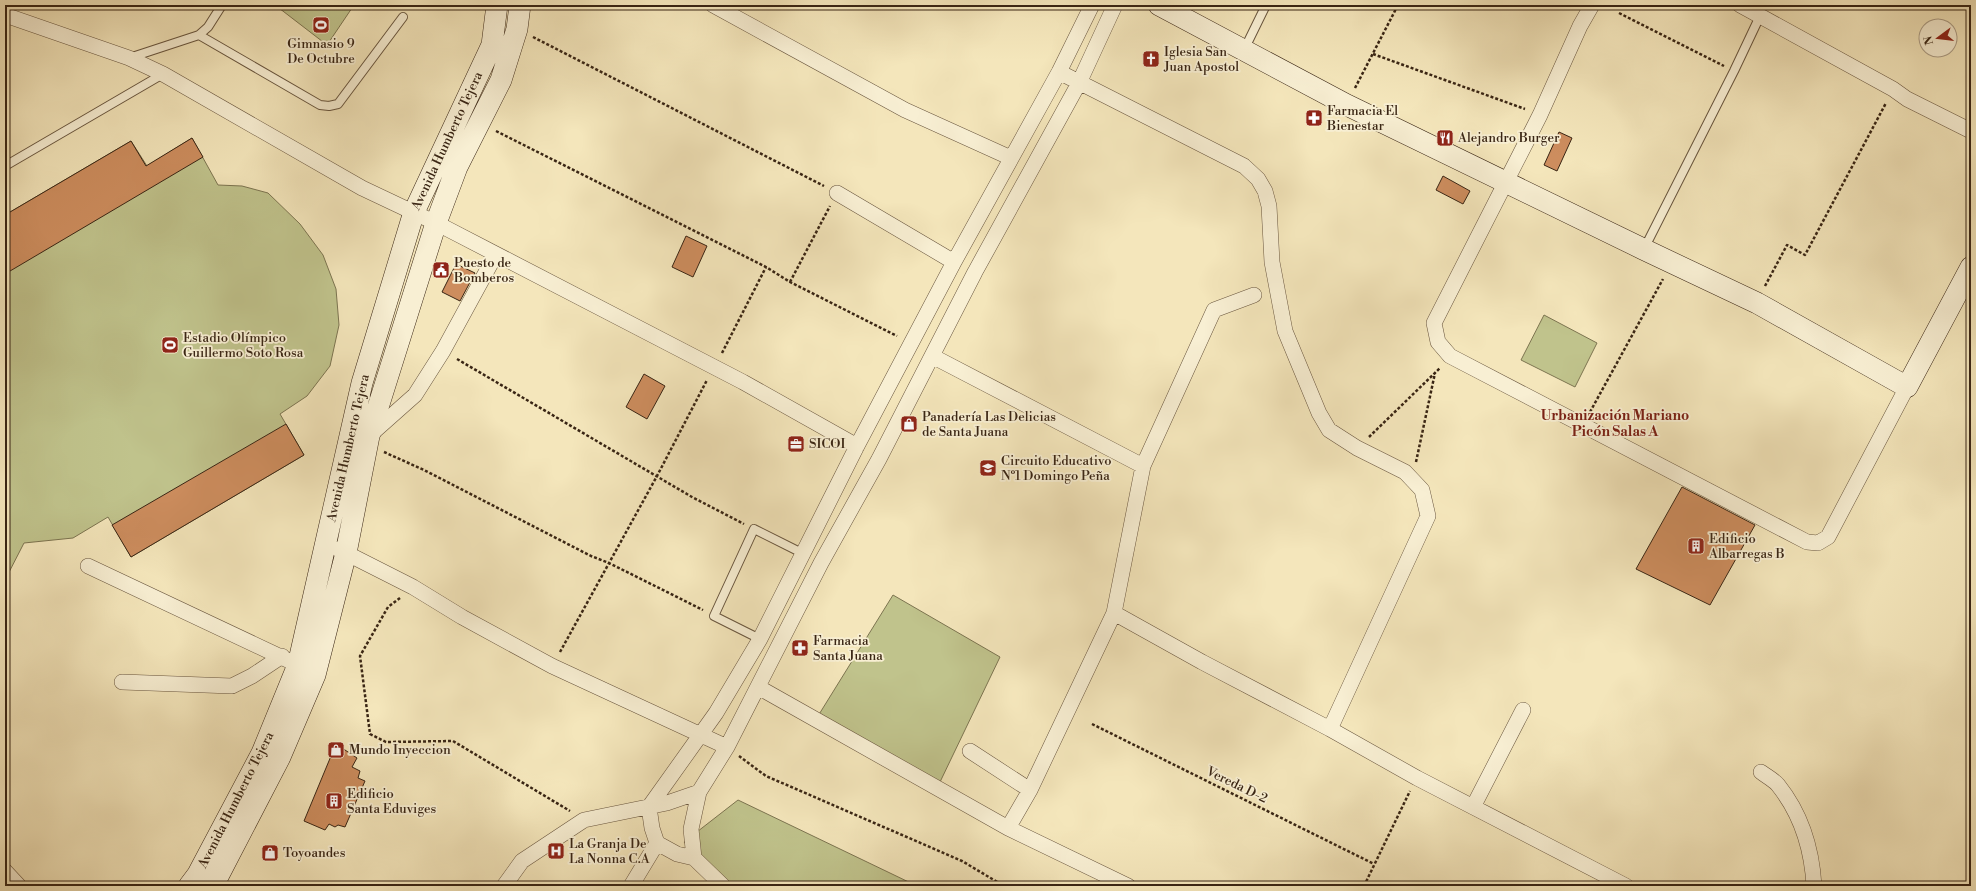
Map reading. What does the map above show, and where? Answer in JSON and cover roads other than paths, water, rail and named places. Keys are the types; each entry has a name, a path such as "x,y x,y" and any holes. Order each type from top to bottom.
{"street":[{"name":"Avenida Humberto Tejera","path":"189,886 198,874 262,753 326,545 362,383 414,212 492,45 497,5"},
{"name":"Avenida Humberto Tejera","path":"213,886 280,757 315,676 346,553 368,440 436,223 458,167 501,80 517,29 520,5"},
{"path":"713,5 905,110 1011,158"},
{"path":"723,886 694,858 677,854 657,843 652,828 649,807 701,736 760,639 954,262 1059,72 1092,5"},
{"path":"694,858 691,829 699,792 727,747 821,563 879,459 979,265 1079,83 1115,5"},
{"path":"1159,5 1346,105 1506,181 1643,249 1757,302 1907,387"},
{"path":"1592,5 1580,26 1540,115 1434,323 1438,342 1450,356 1806,542 1818,543 1828,537 1971,267"},
{"path":"1740,5 1894,89 1907,99 1971,131"},
{"path":"6,18 129,58 163,74 362,188 436,223 714,367 858,446"},
{"path":"1059,72 1244,166 1258,180 1265,191 1269,206 1272,262 1285,331 1318,413 1329,430 1357,448 1404,472 1422,490 1428,516 1330,729"},
{"path":"837,193 954,262"},
{"path":"368,440 414,395 443,350 496,254"},
{"path":"1008,828 1030,790 1114,613 1143,466 1214,310 1254,295"},
{"path":"932,356 1143,466"},
{"path":"326,545 346,553 413,587 462,617 552,666 727,747"},
{"path":"88,566 290,661"},
{"path":"1114,613 1202,662 1330,729 1417,778 1626,886"},
{"path":"122,682 232,686 252,676 290,661"},
{"path":"758,687 1008,828 1128,886"},
{"path":"1473,807 1523,710"},
{"path":"970,751 1030,790"},
{"path":"1761,772 1777,784 1802,823 1812,860 1814,886"},
{"path":"504,886 522,861 584,820 649,807 699,792"},
{"path":"631,886 657,843"},
{"path":"5,871 19,886"}],"lane":[{"path":"129,58 199,35 208,27 222,5"},
{"path":"1243,51 1266,5"},
{"path":"1643,249 1734,71 1760,16"},
{"path":"199,35 320,105 329,106 338,104 403,17"},
{"path":"5,166 163,74"},
{"path":"760,639 714,616 754,529 804,554"}],"place":[{"name":"Gimnasio 9 De Octubre","path":"321,25"},
{"name":"Iglesia San Juan Apostol","path":"1151,59"},
{"name":"Farmacia El Bienestar","path":"1314,118"},
{"name":"Alejandro Burger","path":"1445,138"},
{"name":"Puesto de Bomberos","path":"441,270"},
{"name":"Estadio Olímpico Guillermo Soto Rosa","path":"170,345"},
{"name":"Panadería Las Delicias de Santa Juana","path":"909,424"},
{"name":"SICOI","path":"796,444"},
{"name":"Circuito Educativo Nº1 Domingo Peña","path":"988,468"},
{"name":"Edificio Albarregas B","path":"1696,546"},
{"name":"Farmacia Santa Juana","path":"800,648"},
{"name":"Mundo Inyeccion","path":"336,750"},
{"name":"Edificio Santa Eduviges","path":"334,801"},
{"name":"La Granja De La Nonna C.A","path":"556,851"},
{"name":"Toyoandes","path":"270,853"}],"district":[{"name":"Urbanización Mariano Picón Salas A","path":"1615,424"}]}
